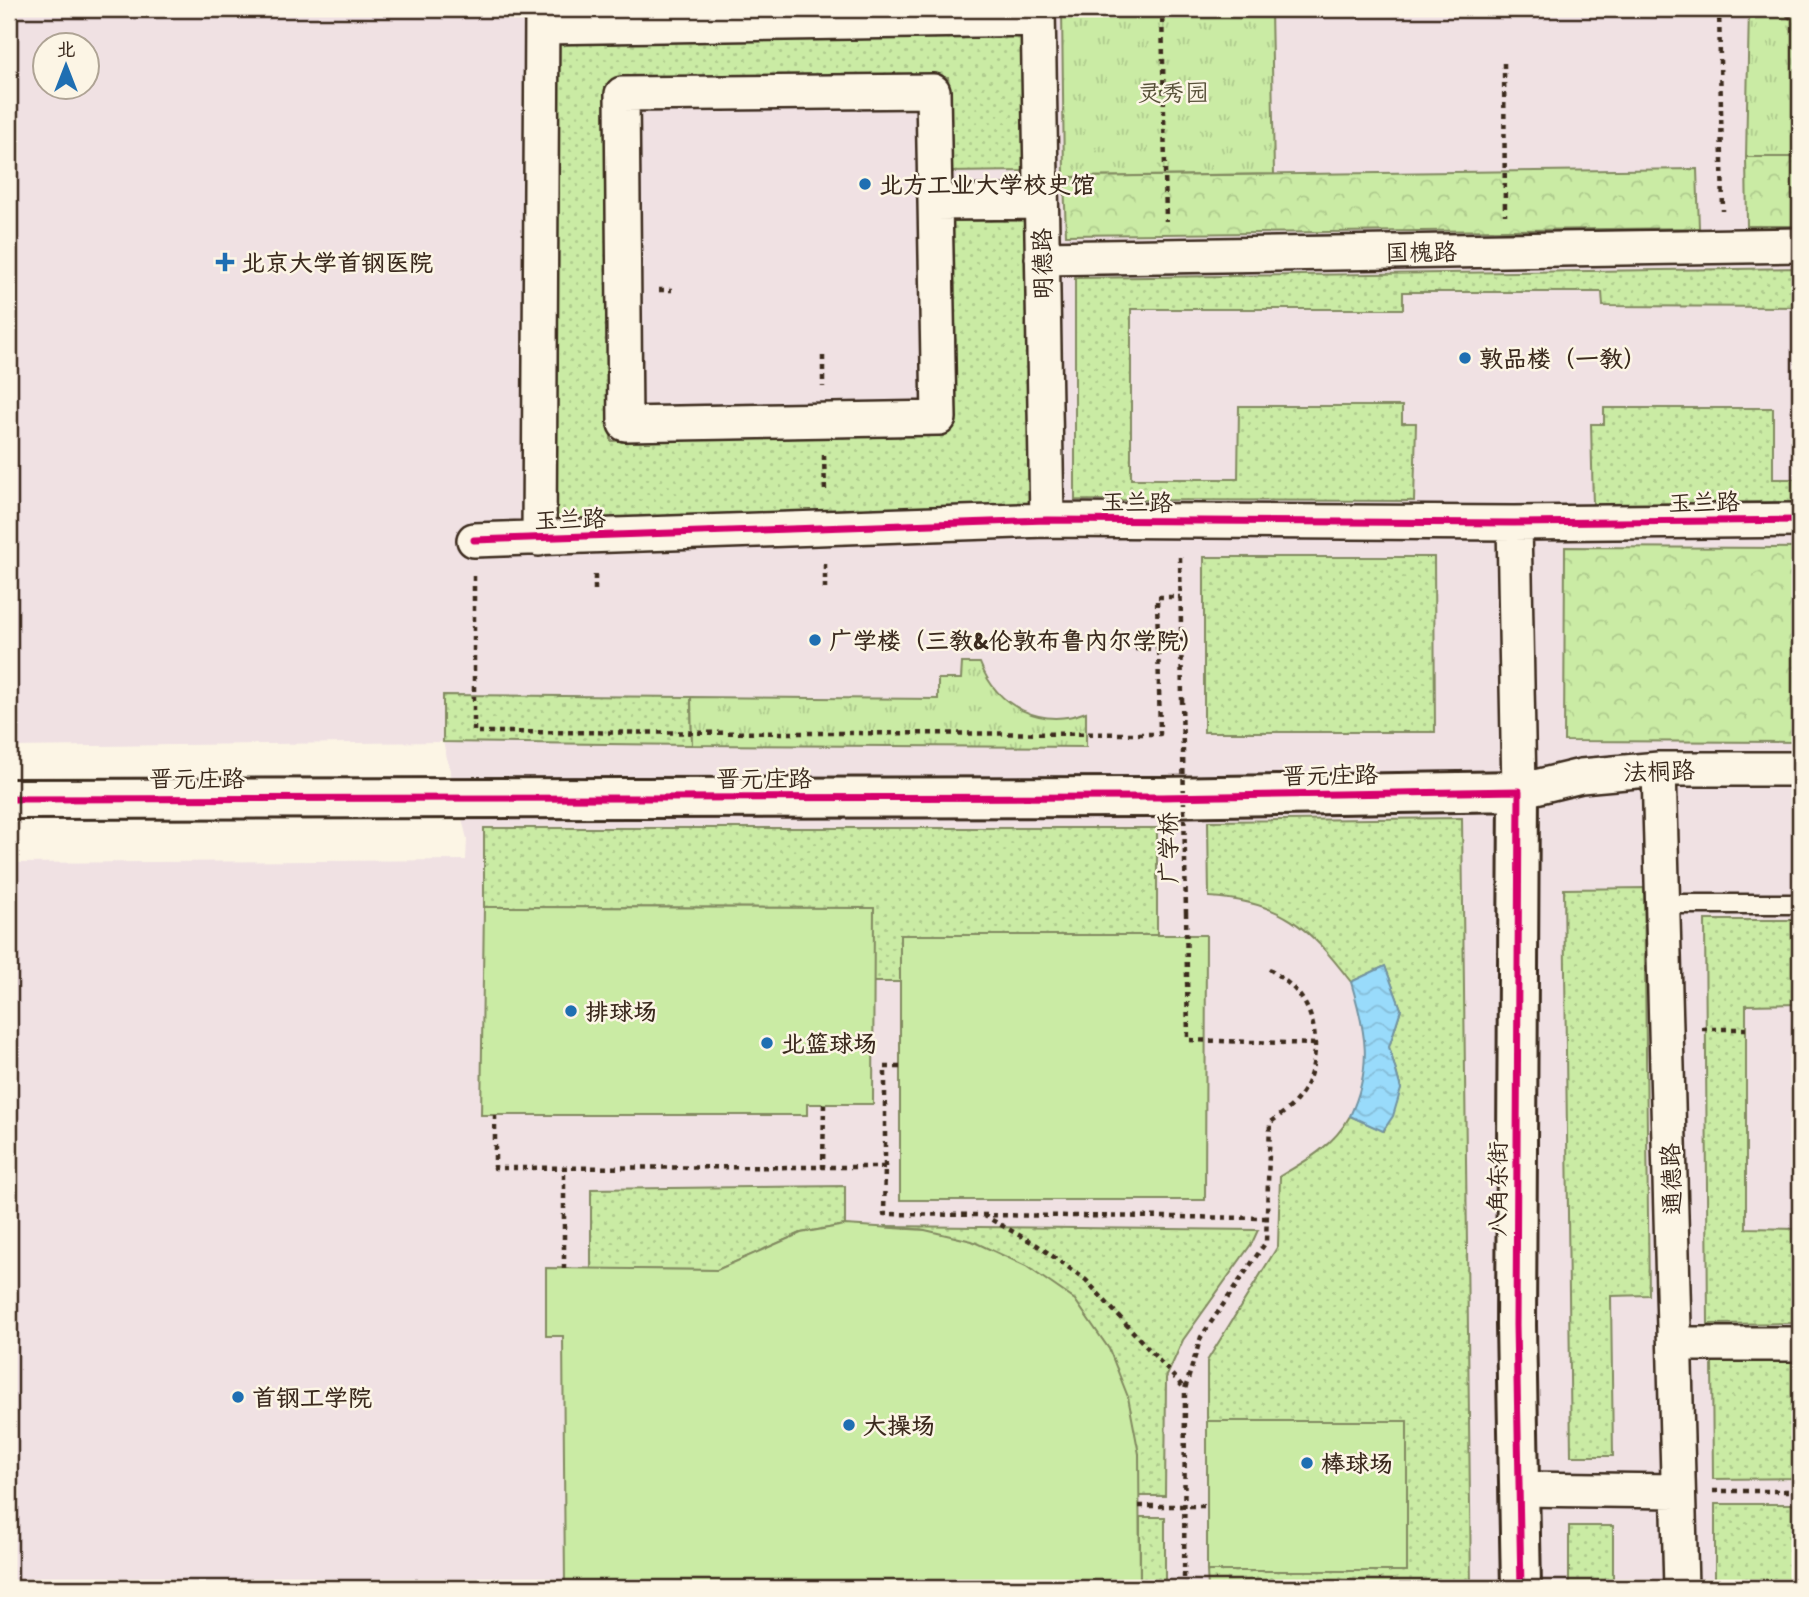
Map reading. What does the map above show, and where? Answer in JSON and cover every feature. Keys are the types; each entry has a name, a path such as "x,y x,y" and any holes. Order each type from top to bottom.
{"street":[{"path":"539,539 542,18 1038,14"},
{"name":"明德路","path":"1038,14 1047,520"},
{"path":"933,91 936,203 939,418 625,424 622,94 933,91"},
{"path":"936,203 1040,202"},
{"name":"国槐路","path":"1042,258 1800,245"},
{"name":"玉兰路","path":"474,540 1047,520 1514,523 1800,520"},
{"path":"1514,523 1519,791"},
{"name":"法桐路","path":"1519,791 1581,776 1659,769 1800,769"},
{"name":"通德路","path":"1659,769 1681,1588"},
{"name":"晋元庄路","path":"9,799 1161,797 1519,791"},
{"name":"八角东街","path":"1519,791 1516,1016 1521,1588"},
{"path":"1675,1343 1800,1344"},
{"path":"1519,1489 1677,1491"}],"lane":[{"path":"1662,904 1800,904"}],"path":[{"path":"1162,9 1167,256"},
{"path":"1719,9 1724,247"},
{"path":"1779,9 1800,24"},
{"path":"1504,62 1505,250"},
{"path":"823,356 825,589"},
{"path":"474,540 474,732 1160,734 1157,597 1181,597"},
{"path":"1135,649 1181,648"},
{"path":"1184,1588 1185,1389 1201,1337 1266,1242 1270,1123 1297,1101 1310,1072 1316,1044 1311,1014 1297,991 1267,967"},
{"path":"1666,1029 1746,1029"},
{"path":"900,1067 885,1067 884,1214 1266,1218"},
{"path":"823,1167 824,1104"},
{"path":"495,1115 495,1168 885,1167"},
{"path":"564,1168 564,1269"},
{"path":"982,1214 1037,1245 1086,1280 1185,1389"},
{"path":"1677,1491 1800,1491"},
{"path":"1139,1506 1208,1506"}],"shaded area":[{"path":"9,9 1800,9 1800,1588 9,1588 9,863 466,860 467,839 443,742 9,747"}],"green space":[{"name":"灵秀园","path":"1062,9 1271,9 1274,174 1064,177"},
{"path":"1749,9 1800,9 1800,157 1746,157"},
{"path":"1025,34 1026,171 951,172 948,77 608,83 611,441 952,431 951,221 1027,220 1034,508 550,526 553,36"},
{"path":"1746,157 1800,157 1800,226 1747,226"},
{"path":"1697,169 1699,228 1066,235 1064,177"},
{"path":"1800,268 1800,307 1603,306 1602,292 1403,292 1403,309 1131,309 1131,479 1238,479 1239,406 1402,406 1402,423 1416,423 1414,501 1075,500 1075,278"},
{"path":"1604,408 1773,408 1773,479 1800,479 1800,505 1593,506 1591,424 1604,424"},
{"path":"1565,547 1800,548 1800,742 1564,741"},
{"path":"1204,557 1434,557 1435,732 1204,732"},
{"path":"962,663 980,663 997,692 1022,710 1037,716 1069,717 1086,712 1086,747 692,745 691,697 938,699 938,679 961,679"},
{"path":"443,695 691,697 692,745 443,742"},
{"path":"1462,818 1471,1588 1208,1588 1207,1571 1406,1571 1407,1421 1207,1421 1207,1361 1278,1246 1280,1176 1328,1144 1350,1116 1384,1131 1401,1089 1389,1047 1401,1009 1385,966 1351,982 1321,946 1291,920 1256,904 1209,897 1208,821"},
{"path":"484,828 1157,828 1157,935 901,935 900,982 873,982 873,908 484,907"},
{"path":"1644,888 1649,1295 1611,1296 1613,1456 1571,1456 1564,889"},
{"path":"484,907 874,908 873,1104 807,1104 807,1115 481,1115"},
{"path":"1705,920 1800,920 1800,1004 1746,1005 1746,1228 1800,1229 1800,1323 1708,1324"},
{"path":"900,935 1206,935 1205,1200 900,1200"},
{"path":"845,1186 845,1225 801,1233 717,1270 591,1269 591,1189"},
{"name":"大操场","path":"845,1225 925,1230 972,1241 1026,1266 1075,1300 1109,1349 1128,1397 1139,1454 1140,1588 565,1588 563,1336 546,1336 546,1268 717,1270 801,1233"},
{"path":"884,1226 1258,1230 1252,1243 1183,1340 1166,1378 1165,1496 1139,1496 1139,1454 925,1230"},
{"path":"1712,1360 1800,1360 1800,1478 1713,1479"},
{"name":"棒球场","path":"1207,1421 1407,1421 1407,1571 1207,1571"},
{"path":"1715,1504 1800,1504 1800,1588 1715,1588"},
{"path":"1140,1517 1165,1517 1165,1588 1140,1588"},
{"path":"1569,1526 1613,1526 1613,1588 1569,1588"}],"water":[{"path":"1385,966 1401,1009 1389,1047 1401,1089 1393,1116 1383,1131 1350,1116 1362,1081 1365,1049 1351,982"}],"cycle path":[{"path":"474,540 1047,520 1514,523 1800,520"},
{"path":"9,799 1161,797 1519,791 1516,1325 1521,1588"}],"place":[{"name":"北方工业大学校史馆","path":"865,184"},
{"name":"北京大学首钢医院","path":"225,262"},
{"name":"敦品楼（一教）","path":"1465,358"},
{"name":"广学楼（三教&伦敦布鲁内尔学院）","path":"815,640"},
{"name":"排球场","path":"571,1011"},
{"name":"北篮球场","path":"767,1043"},
{"name":"首钢工学院","path":"238,1397"},
{"name":"大操场","path":"849,1425"},
{"name":"棒球场","path":"1307,1463"}]}
